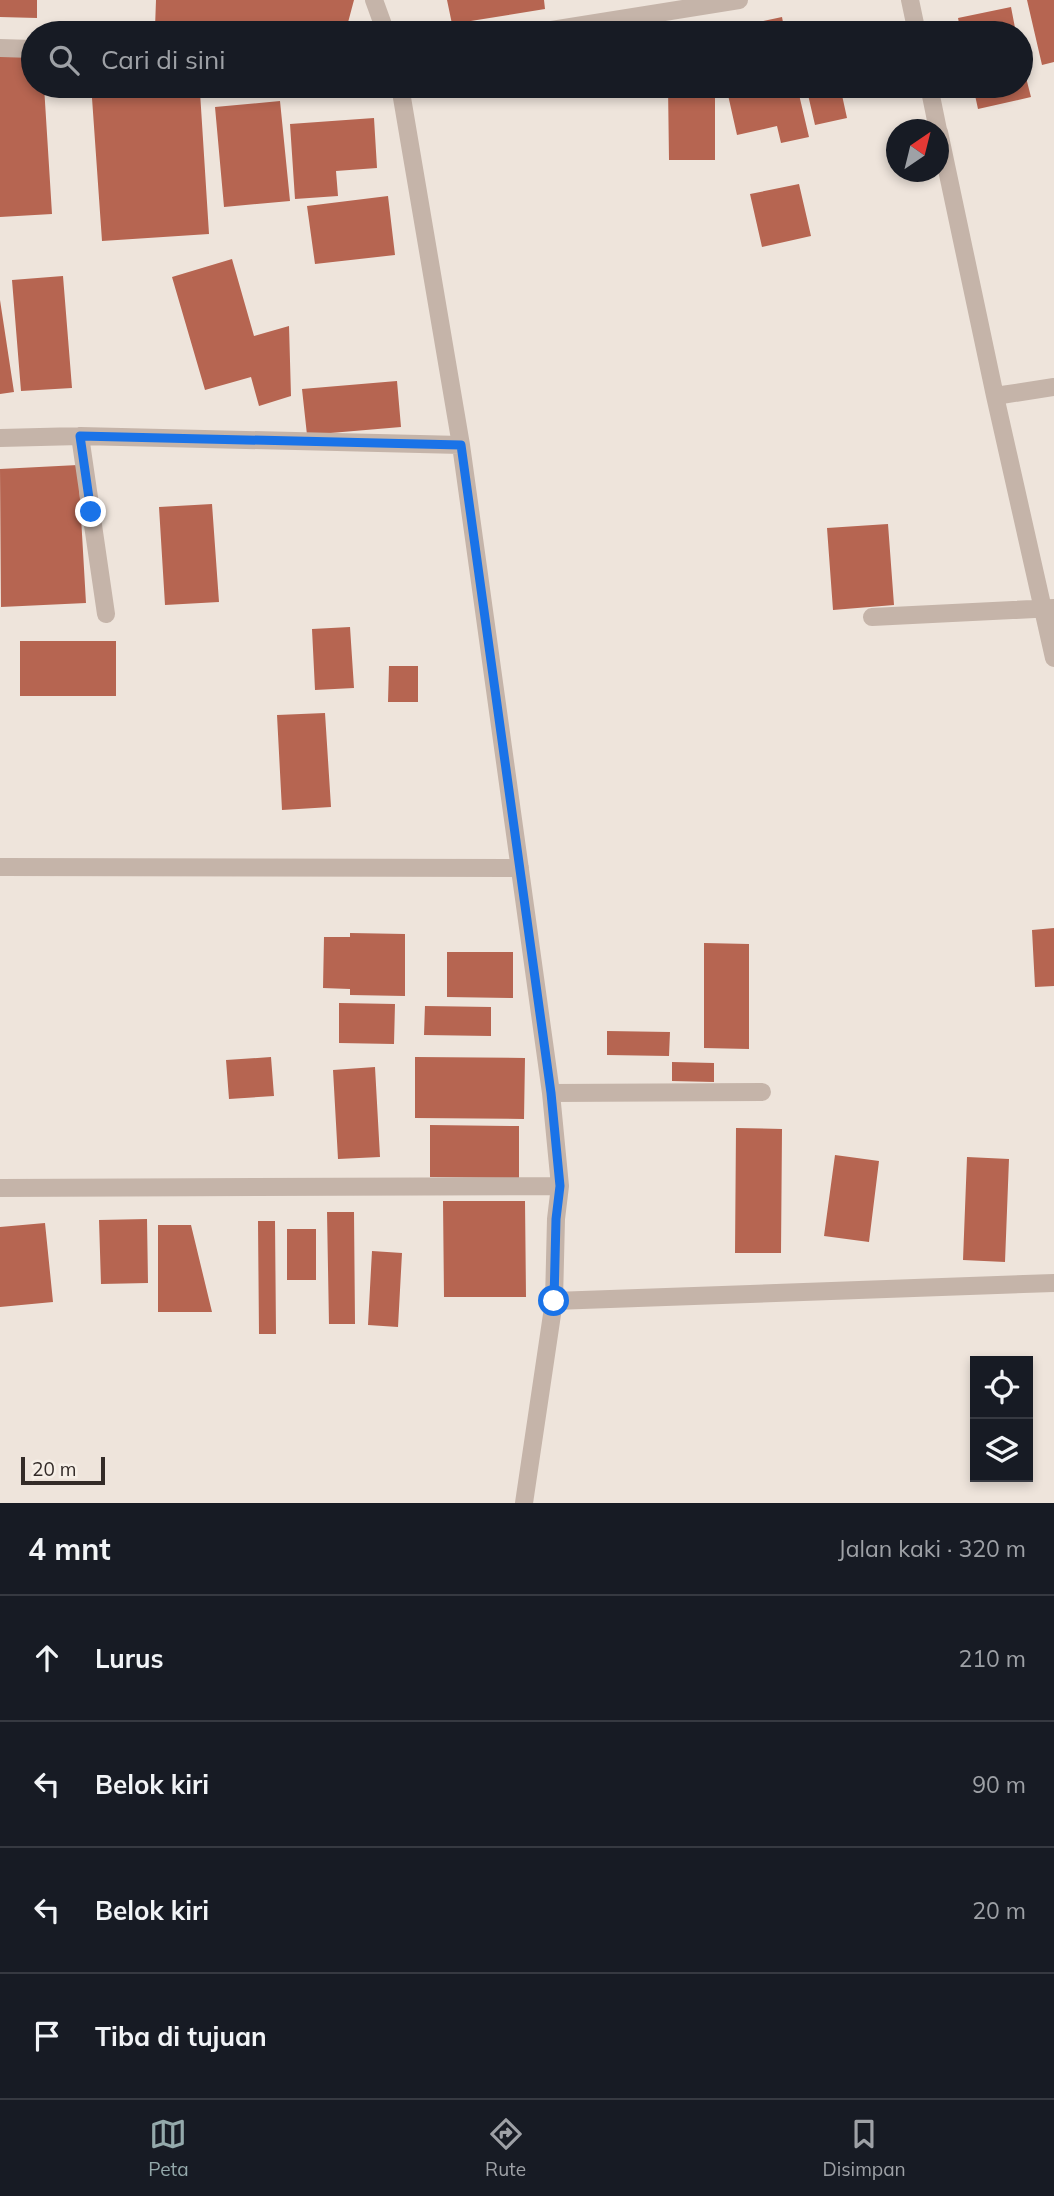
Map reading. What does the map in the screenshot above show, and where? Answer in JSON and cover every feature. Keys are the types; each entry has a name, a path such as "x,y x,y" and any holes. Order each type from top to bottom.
{"street":[{"path":"374,0 382,21"},
{"path":"608,21 739,0"},
{"path":"910,0 915,21"},
{"path":"0,48 21,49"},
{"path":"402,98 461,445 551,1093 560,1186 556,1219 554,1301 524,1503"},
{"path":"931,98 936,119"},
{"path":"949,182 995,396 1049,609 1054,658"},
{"path":"995,396 1054,387"},
{"path":"0,438 80,436 461,445"},
{"path":"80,436 106,614"},
{"path":"872,617 1049,609"},
{"path":"0,867 520,868"},
{"path":"551,1093 762,1092"},
{"path":"0,1188 560,1186"},
{"path":"554,1301 1054,1283"}],"building":[{"path":"0,0 37,0 37,18 0,17"},
{"path":"156,0 354,0 348,21 155,21"},
{"path":"447,0 544,0 545,9 471,21 451,21"},
{"path":"1027,0 1054,0 1054,62 1042,65"},
{"path":"1011,7 1014,21 959,21 958,18"},
{"path":"782,17 783,21 763,21"},
{"path":"21,56 21,98 45,98 52,214 0,217 0,57"},
{"path":"92,98 200,98 209,234 102,241"},
{"path":"668,98 715,98 715,160 669,160"},
{"path":"729,98 800,98 809,137 781,143 777,126 737,135"},
{"path":"809,98 843,98 847,118 815,125"},
{"path":"976,98 1027,98 978,109"},
{"path":"280,101 290,201 224,207 215,107"},
{"path":"374,118 377,168 336,171 338,196 295,199 290,124"},
{"path":"799,184 811,236 762,247 750,194"},
{"path":"388,196 395,255 315,264 307,206"},
{"path":"232,259 254,336 289,326 291,396 259,406 251,377 205,390 172,277"},
{"path":"63,276 72,388 21,391 12,280"},
{"path":"0,300 14,392 0,394"},
{"path":"397,381 401,427 307,435 302,389"},
{"path":"78,465 86,603 1,607 0,469"},
{"path":"212,504 219,602 165,605 159,507"},
{"path":"888,524 894,605 833,610 827,528"},
{"path":"350,627 354,688 315,690 312,629"},
{"path":"20,641 116,641 116,696 20,696"},
{"path":"389,666 418,666 418,702 388,702"},
{"path":"325,713 331,807 282,810 277,715"},
{"path":"1054,928 1054,986 1035,987 1032,930"},
{"path":"350,933 405,934 405,996 350,995 350,989 323,988 324,937 350,937"},
{"path":"704,943 749,944 749,1049 704,1048"},
{"path":"447,952 513,952 513,998 447,997"},
{"path":"339,1003 395,1004 394,1044 339,1043"},
{"path":"425,1006 491,1007 491,1036 424,1035"},
{"path":"607,1031 670,1032 669,1056 607,1055"},
{"path":"271,1057 274,1096 229,1099 226,1060"},
{"path":"415,1057 525,1058 524,1119 415,1118"},
{"path":"672,1062 714,1063 714,1082 672,1081"},
{"path":"375,1067 380,1157 338,1159 333,1070"},
{"path":"430,1125 519,1126 519,1178 430,1177"},
{"path":"736,1128 782,1129 781,1253 735,1253"},
{"path":"835,1155 879,1161 869,1242 824,1236"},
{"path":"967,1157 1009,1159 1005,1262 963,1260"},
{"path":"443,1201 525,1201 526,1297 444,1297"},
{"path":"327,1212 354,1212 355,1324 329,1324"},
{"path":"147,1219 148,1283 101,1284 99,1220"},
{"path":"258,1221 275,1221 276,1334 259,1334"},
{"path":"45,1223 53,1302 0,1307 0,1227"},
{"path":"158,1225 191,1225 212,1312 158,1312"},
{"path":"287,1229 316,1229 316,1280 287,1280"},
{"path":"372,1251 402,1253 398,1327 368,1325"}],"route":[{"path":"91,512 80,436 461,445 551,1093 560,1186 556,1219 554,1301"}]}
